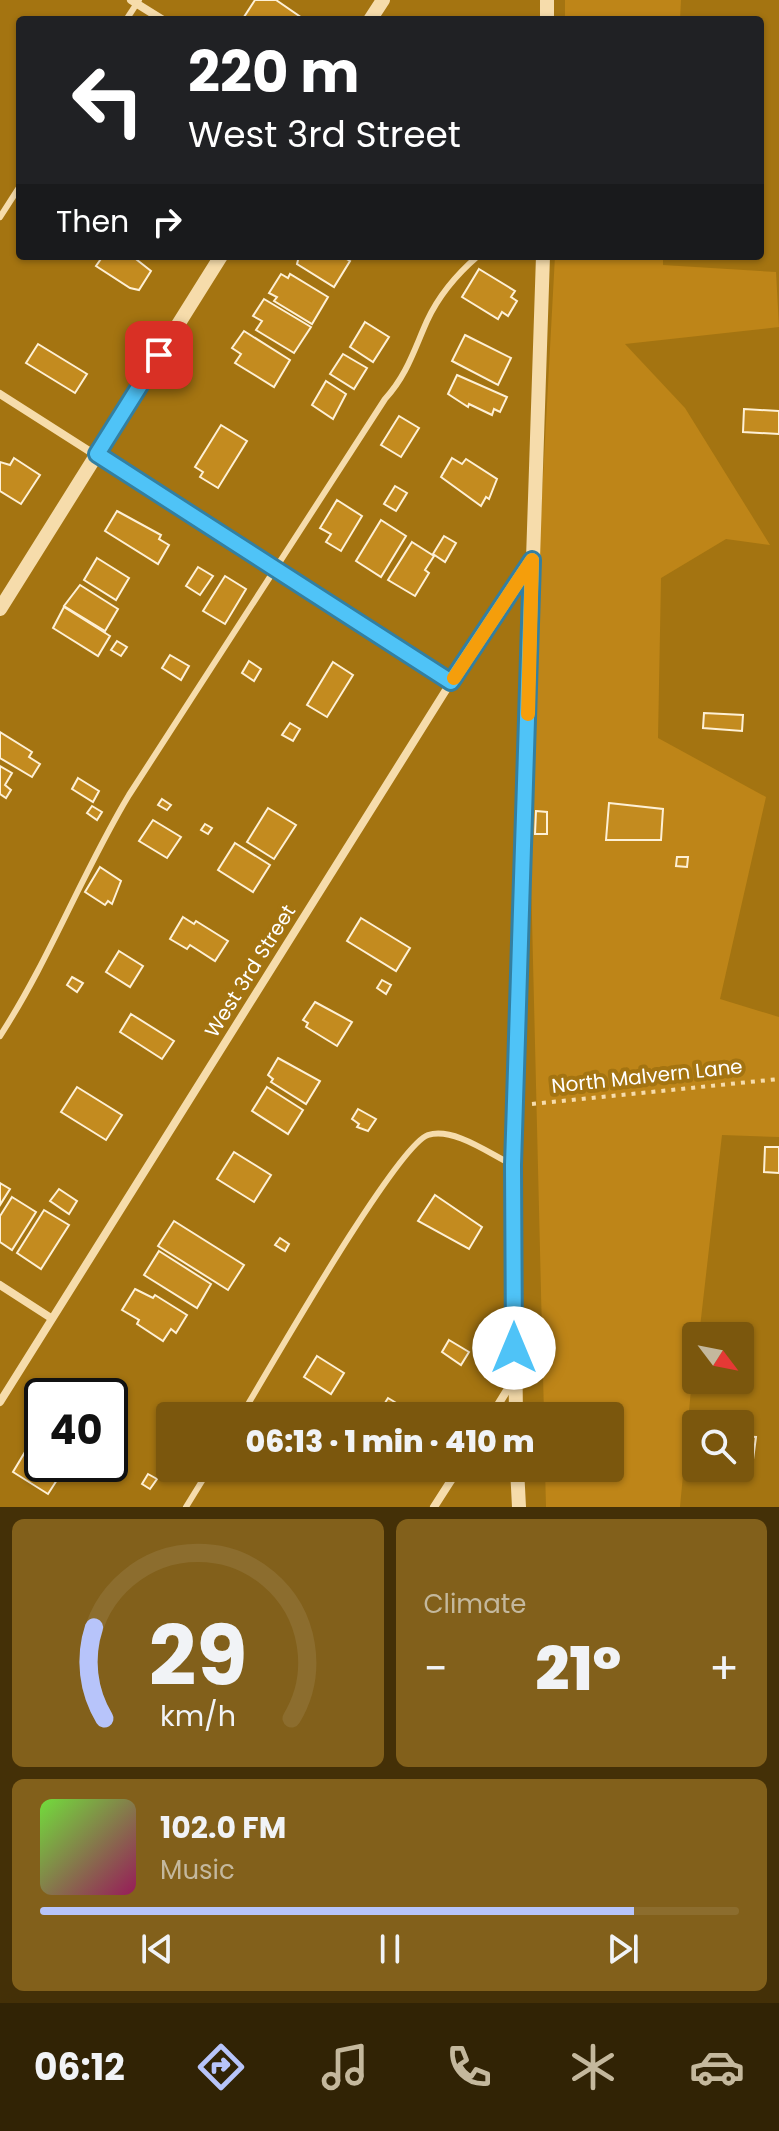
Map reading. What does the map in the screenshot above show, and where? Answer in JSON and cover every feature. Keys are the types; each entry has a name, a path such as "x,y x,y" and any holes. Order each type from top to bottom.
{"street":[{"path":"136,1 157,16"},
{"path":"0,609 218,260"},
{"path":"516,1402 513,1165 543,260"},
{"path":"0,394 451,682"},
{"name":"West 3rd Street","path":"0,1402 451,682 532,560"},
{"path":"0,1285 51,1318"},
{"path":"500,1402 515,1379"},
{"path":"434,1507 450,1482"},
{"path":"518,1482 519,1507"}],"lane":[{"path":"0,217 16,192"},
{"path":"0,1036 52,948 92,857 385,399 404,379 428,318 446,289 474,260"},
{"path":"250,1402 369,1206 414,1142 430,1134 449,1134 513,1165"},
{"path":"186,1507 201,1482"}],"path":[{"name":"North Malvern Lane","path":"517,1105 779,1079"}],"shaded area":[{"path":"565,0 681,0 680,16 565,16"},
{"path":"555,260 663,260 663,265 776,272 779,327 625,344 685,408 770,545 726,539 661,578 658,738 766,797 720,999 779,1017 779,1137 722,1135 701,1322 682,1322 682,1394 691,1394 689,1410 682,1410 680,1507 546,1507 545,1482 624,1482 624,1402 544,1402 528,754"}],"building":[{"path":"255,0 276,0 299,16 245,16"},
{"path":"100,260 137,260 151,271 139,290 130,288 96,266"},
{"path":"298,260 350,261 334,287 297,264"},
{"path":"479,269 515,291 511,297 517,301 508,316 502,312 498,319 462,297"},
{"path":"281,274 288,278 290,274 328,297 312,324 274,301 277,297 269,293"},
{"path":"264,299 311,327 294,353 256,330 262,321 253,316"},
{"path":"365,322 389,337 373,362 350,347"},
{"path":"244,331 290,360 274,387 235,363 241,354 232,348"},
{"path":"465,335 511,358 498,385 452,361"},
{"path":"38,344 87,374 75,393 26,363"},
{"path":"343,354 367,368 354,389 330,374"},
{"path":"457,375 507,397 500,412 494,409 492,415 469,404 468,407 448,394"},
{"path":"326,381 346,394 333,419 312,405"},
{"path":"744,409 779,411 779,434 743,432"},
{"path":"399,416 419,428 401,457 381,445"},
{"path":"221,425 247,441 218,488 200,477 203,472 195,467"},
{"path":"14,458 40,475 21,504 0,491 0,462 10,465"},
{"path":"452,458 462,464 466,459 497,479 489,499 486,497 481,506 441,477"},
{"path":"395,486 407,493 396,511 384,504"},
{"path":"337,500 362,516 341,551 326,542 331,534 320,528"},
{"path":"117,511 161,535 159,539 169,545 158,564 105,531"},
{"path":"381,520 406,536 381,577 356,561"},
{"path":"444,536 456,543 445,562 433,554"},
{"path":"412,542 434,556 425,570 429,573 415,596 388,580"},
{"path":"97,558 129,578 116,600 84,580"},
{"path":"198,567 213,576 200,595 186,586"},
{"path":"225,576 246,589 225,624 203,611"},
{"path":"80,585 118,609 105,631 64,606"},
{"path":"64,607 110,636 98,656 53,628"},
{"path":"117,641 127,647 121,656 111,650"},
{"path":"170,655 189,666 181,680 162,668"},
{"path":"249,661 261,669 254,681 242,673"},
{"path":"333,662 353,675 327,717 307,705"},
{"path":"704,713 743,715 742,731 703,728"},
{"path":"290,723 300,729 293,741 282,735"},
{"path":"0,732 32,752 29,757 40,764 32,777 0,758"},
{"path":"0,766 12,773 5,785 11,790 6,798 0,794"},
{"path":"78,778 99,791 93,802 72,789"},
{"path":"162,799 171,805 167,810 158,805"},
{"path":"609,803 663,809 661,840 606,840"},
{"path":"92,806 102,812 97,820 87,813"},
{"path":"268,808 296,825 274,859 247,842"},
{"path":"536,811 547,812 547,834 535,834"},
{"path":"153,820 181,837 167,858 139,841"},
{"path":"205,824 212,828 208,834 201,830"},
{"path":"235,843 270,865 253,892 218,870"},
{"path":"677,857 688,857 687,867 676,866"},
{"path":"100,867 121,881 112,904 108,901 105,905 85,892"},
{"path":"183,917 194,924 196,921 228,941 215,961 190,945 187,949 170,939"},
{"path":"361,918 410,948 396,971 347,941"},
{"path":"119,951 143,966 130,987 106,972"},
{"path":"72,977 83,983 77,992 67,985"},
{"path":"382,980 391,985 386,994 377,988"},
{"path":"315,1002 352,1022 337,1046 306,1027 308,1023 303,1020"},
{"path":"131,1014 174,1041 162,1059 120,1032"},
{"path":"278,1058 320,1081 306,1104 271,1082 273,1079 268,1075"},
{"path":"77,1087 122,1115 106,1140 61,1112"},
{"path":"267,1087 303,1110 288,1134 252,1111"},
{"path":"358,1109 376,1119 368,1131 357,1127 359,1124 352,1119"},
{"path":"765,1147 779,1147 779,1173 764,1172"},
{"path":"234,1152 271,1175 254,1202 217,1179"},
{"path":"0,1183 10,1189 0,1205"},
{"path":"59,1189 77,1201 69,1214 50,1201"},
{"path":"435,1195 482,1227 469,1249 418,1221"},
{"path":"12,1197 36,1212 12,1250 0,1242 0,1216"},
{"path":"44,1210 69,1225 41,1269 17,1253"},
{"path":"174,1221 244,1265 228,1290 158,1246"},
{"path":"280,1238 289,1244 285,1251 275,1245"},
{"path":"159,1251 211,1284 197,1308 144,1275"},
{"path":"135,1289 153,1298 155,1295 187,1315 176,1333 171,1329 163,1341 122,1310"},
{"path":"449,1340 469,1352 461,1365 442,1352"},
{"path":"317,1356 344,1373 331,1394 304,1377"},
{"path":"24,1454 24,1479 13,1472"},
{"path":"148,1474 156,1478 150,1489 142,1484"},
{"path":"29,1482 56,1482 48,1494"}],"slow traffic":[{"path":"454,678 532,560 528,714"}],"route":[{"path":"159,355 97,454 451,682 532,560 513,1165 514,1348"}]}
